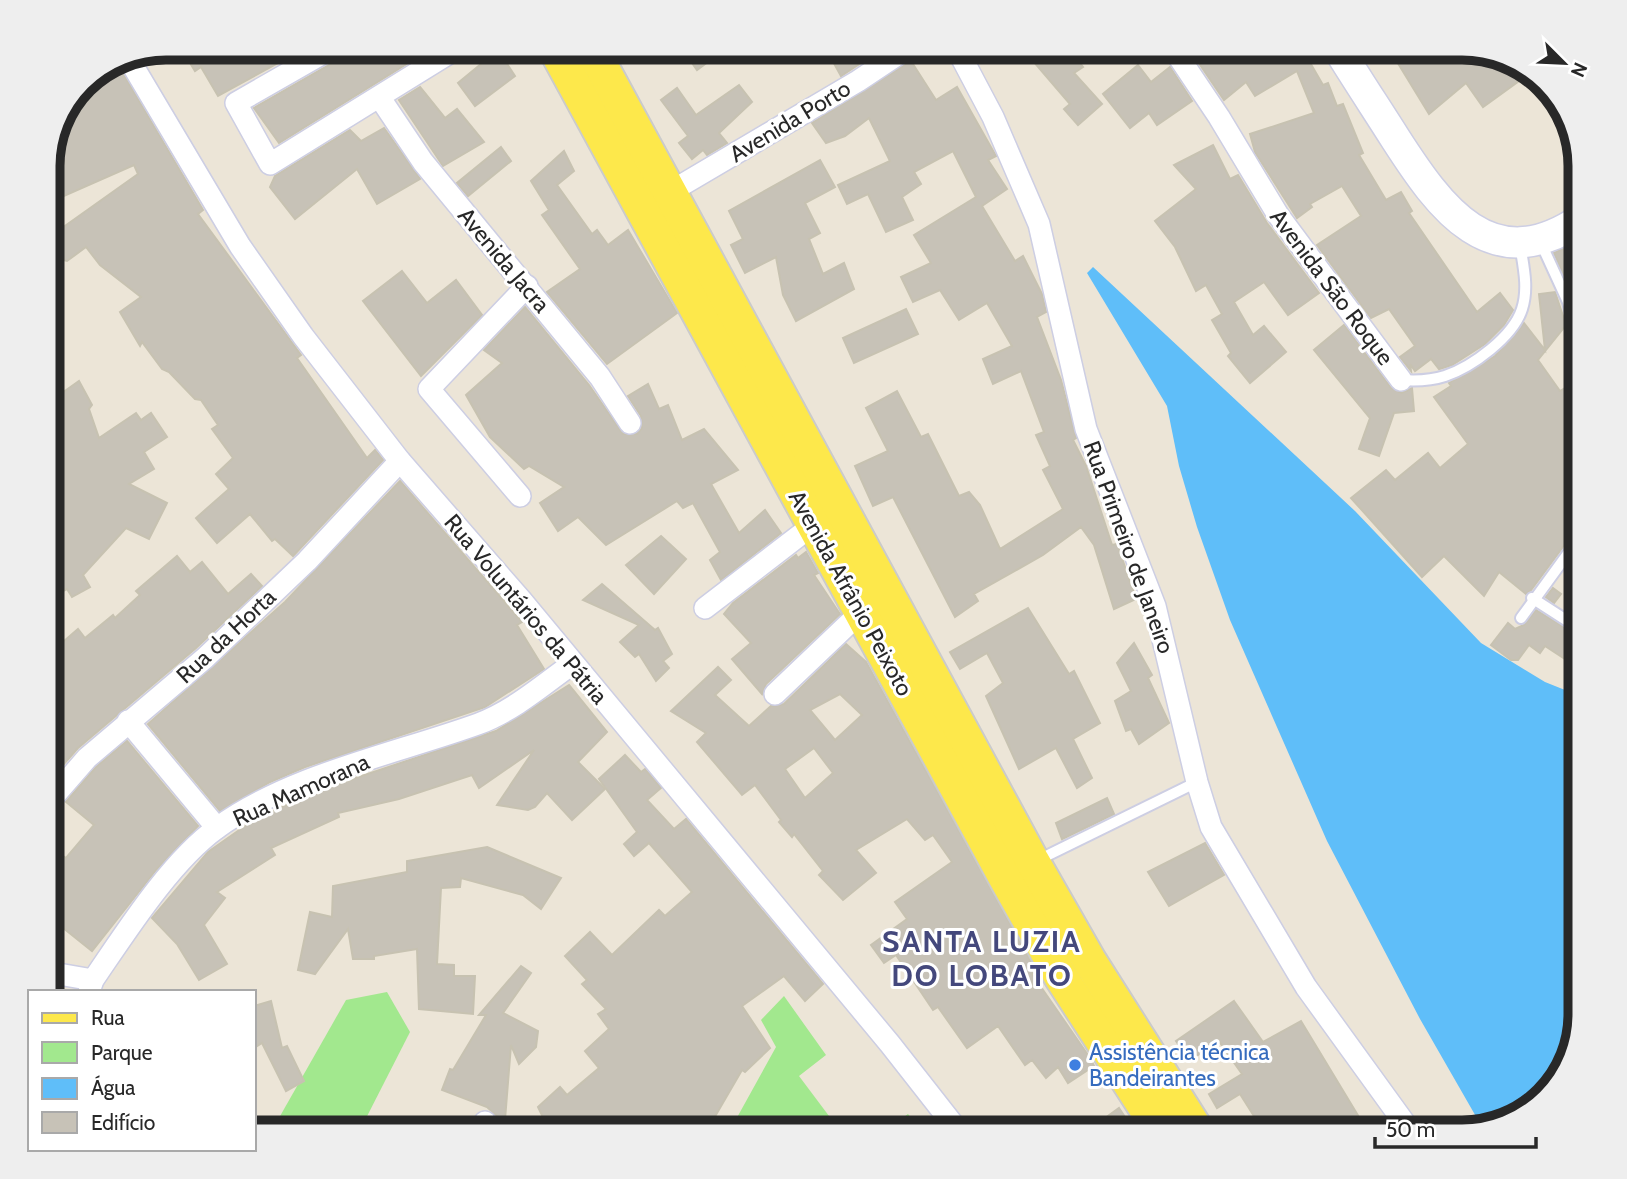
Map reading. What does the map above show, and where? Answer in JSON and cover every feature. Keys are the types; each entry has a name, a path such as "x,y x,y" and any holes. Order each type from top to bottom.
{"main road":[{"name":"Avenida Afrânio Peixoto","path":"561,60 1061,977 1153,1120"},
{"name":"Avenida Afrânio Peixoto","path":"598,60 1033,862 1089,960 1190,1120"},
{"path":"1345,60 1421,177 1440,203 1461,222 1479,234 1530,242 1568,225"}],"street":[{"path":"311,60 236,103 270,164 439,60"},
{"name":"Avenida Porto","path":"670,192 848,88 890,60"},
{"name":"Rua Primeiro de Janeiro","path":"963,60 993,117 1039,224 1086,429 1155,606 1197,782 1211,827 1235,872 1306,987 1401,1120"},
{"name":"Avenida São Roque","path":"1181,60 1219,117 1278,215 1401,380"},
{"name":"Rua Voluntários da Pátria","path":"133,66 240,246 303,336 400,461 890,1044 950,1120"},
{"name":"Avenida Jacra","path":"380,98 423,162 600,377 630,423"},
{"path":"520,496 429,389 527,286"},
{"name":"Rua da Horta","path":"60,789 87,758 209,654 307,561 400,461"},
{"path":"705,608 813,525"},
{"path":"775,694 861,612"},
{"name":"Rua Mamorana","path":"91,986 137,917 194,848 217,828 256,804 310,782 481,723 517,703 572,664"},
{"path":"128,721 217,828"},
{"path":"60,976 91,986"}],"lane":[{"path":"1530,242 1568,302"},
{"name":"Avenida São Roque","path":"1401,380 1418,381 1447,376 1464,367 1506,335 1519,315 1526,286 1530,242"},
{"path":"1521,618 1532,598 1568,552"},
{"path":"1532,598 1568,621"},
{"path":"1033,862 1197,782"}],"green space":[{"path":"387,992 410,1032 365,1120 278,1120 346,1000"},
{"path":"784,996 826,1055 799,1076 832,1120 736,1120 776,1047 761,1020"},
{"path":"908,1114 913,1120 900,1120"}],"water":[{"path":"1093,267 1355,511 1481,643 1545,682 1568,691 1567,1027 1562,1048 1546,1078 1520,1102 1508,1109 1477,1119 1420,1019 1327,841 1230,620 1179,466 1167,406 1087,273"}],"building":[{"path":"188,60 283,60 218,96 201,67 195,71"},
{"path":"338,60 413,60 279,143 254,108"},
{"path":"486,60 505,60 515,76 475,106 458,83"},
{"path":"690,60 710,60 697,70"},
{"path":"832,60 865,60 841,76"},
{"path":"1032,60 1078,60 1083,67 1074,73 1102,104 1078,125 1064,109 1070,104"},
{"path":"1197,60 1309,60 1323,85 1328,83 1337,106 1343,104 1363,153 1359,155 1386,200 1401,192 1412,211 1409,213 1477,312 1500,293 1513,310 1504,325 1485,344 1452,365 1439,369 1431,359 1415,371 1410,364 1411,371 1400,357 1415,346 1389,309 1371,318 1317,245 1361,216 1342,186 1310,204 1312,207 1297,218 1255,152 1250,134 1314,113 1297,71 1255,96 1246,82 1224,100"},
{"path":"1396,60 1482,62 1496,65 1522,79 1483,107 1466,83 1429,114"},
{"path":"911,61 936,100 957,87 996,156 988,160 1007,189 982,206 1015,261 1023,256 1042,294 1046,312 1037,317 1061,380 1076,438 1073,440 1086,466 1112,545 1117,544 1136,599 1114,609 1094,545 1081,527 1043,555 974,594 978,601 955,617 893,497 873,506 855,466 888,451 866,408 897,391 921,437 928,434 959,496 969,492 980,505 1000,549 1063,509 1043,470 1050,466 1036,435 1044,432 1021,371 993,384 983,359 1012,346 987,303 959,320 940,290 913,302 901,277 931,263 914,235 976,197 953,151 914,172 921,184 902,197 913,220 886,232 868,194 847,204 838,185 890,161 869,118 845,136 826,143 812,123"},
{"path":"1138,65 1151,82 1170,67 1192,101 1157,125 1149,113 1130,128 1103,94"},
{"path":"121,70 203,210 198,214 301,355 297,358 367,458 375,450 383,460 293,556 275,539 272,541 250,514 217,543 196,518 229,489 216,474 233,458 212,429 218,425 201,400 195,399 169,372 162,369 142,342 140,346 120,312 141,297 100,265 86,247 67,261 60,259 60,229 138,174 134,165 60,198 60,159 63,138 70,119 81,101 96,86"},
{"path":"739,85 752,102 719,133 727,143 707,155 703,150 692,159 679,143 688,136 661,100 677,88 696,115"},
{"path":"420,87 445,118 457,109 484,142 443,166 399,100"},
{"path":"384,128 420,179 377,204 357,169 295,219 270,187 275,176 350,130 361,141"},
{"path":"1213,145 1230,179 1238,175 1267,223 1319,293 1288,315 1264,282 1234,302 1253,335 1264,326 1286,352 1250,383 1228,356 1231,353 1212,320 1222,314 1206,285 1196,291 1175,247 1155,221 1196,189 1174,165"},
{"path":"501,147 511,161 468,196 457,183"},
{"path":"564,151 574,171 557,185 592,234 597,230 608,245 628,230 677,313 607,364 547,292 580,269 542,215 549,210 531,181"},
{"path":"820,160 835,187 805,203 820,233 809,239 823,274 844,263 854,289 796,321 783,295 776,257 745,273 731,245 743,239 729,211"},
{"path":"1568,246 1568,286 1554,253"},
{"path":"402,271 427,303 456,280 482,315 421,376 363,301"},
{"path":"1555,292 1566,325 1538,360 1560,391 1568,386 1568,540 1526,594 1499,572 1484,596 1444,556 1422,577 1351,498 1386,470 1395,480 1428,453 1440,468 1468,444 1434,397 1451,386 1449,383 1495,356 1524,323 1545,350 1539,294"},
{"path":"525,307 589,385 623,434 637,434 642,428 641,416 628,396 648,384 659,409 668,405 682,440 704,429 738,470 711,484 739,533 765,510 781,533 721,580 710,560 720,552 693,503 683,508 677,501 606,545 578,517 558,531 540,503 564,487 529,466 524,469 490,437 466,395 502,363 484,350"},
{"path":"906,309 918,334 854,363 843,338"},
{"path":"1344,325 1391,388 1402,393 1412,388 1414,411 1394,413 1379,456 1359,449 1370,418 1314,350"},
{"path":"79,381 92,405 89,409 99,438 136,413 141,420 151,413 167,437 144,452 154,469 129,484 167,503 149,539 126,528 83,575 90,587 72,597 67,589 60,592 60,394"},
{"path":"400,481 522,622 517,625 544,669 485,707 305,767 270,782 220,811 148,724 285,602"},
{"path":"661,536 686,559 654,594 626,565"},
{"path":"806,552 818,573 814,575 840,614 766,684 762,694 732,659 751,643 724,614 733,603 796,555 798,558"},
{"path":"177,556 190,572 202,562 228,594 251,574 262,586 196,648 78,748 60,768 60,645 78,629 85,638 113,615 115,618 140,595 136,591"},
{"path":"602,584 655,630 658,628 672,654 663,661 669,668 656,681 639,654 635,657 620,642 639,625 583,600"},
{"path":"1553,588 1561,594 1554,603 1546,597"},
{"path":"1028,608 1069,674 1074,671 1100,723 1073,739 1092,778 1077,788 1056,748 1019,769 986,696 1003,683 987,653 960,669 950,652"},
{"path":"1536,610 1568,630 1568,661 1545,646 1540,653 1529,645 1518,660 1511,660 1491,645 1508,623 1515,629 1524,625"},
{"path":"1134,643 1152,675 1148,678 1169,723 1139,744 1131,729 1126,731 1115,701 1131,691 1117,663"},
{"path":"846,644 866,662 1036,971 1032,974 1094,1066 1068,1083 1058,1067 1046,1078 1032,1060 1025,1065 998,1026 967,1048 938,1007 933,1010 896,955 884,963 871,945 907,919 895,902 952,862 933,835 925,840 907,819 856,850 876,873 843,900 819,875 823,871 794,834 792,837 779,822 781,820 755,785 742,795 697,742 706,733 671,711 718,667 731,680 715,695 749,726 771,706 784,704","holes":["840,694 862,715 835,740 810,710","814,748 833,773 805,798 785,769"]},
{"path":"569,685 607,732 578,762 605,789 572,820 547,793 535,807 528,810 497,805 534,750 479,788 472,775 399,799 338,813 339,817 271,848 275,855 217,892 225,898 204,925 227,964 199,980 177,944 152,918 208,852 252,821 314,792 496,731"},
{"path":"127,741 198,826 156,870 92,951 60,925 60,854 66,858 94,825 66,802 96,767"},
{"path":"625,755 641,772 645,769 661,788 647,800 674,829 686,819 823,984 805,1001 784,976 742,1006 770,1048 745,1072 742,1070 713,1120 544,1120 538,1107 560,1087 567,1095 599,1068 585,1051 609,1029 598,1014 606,1009 582,984 587,980 565,956 590,932 612,955 659,910 665,916 692,892 649,843 634,856 624,844 637,832 599,779"},
{"path":"1107,798 1114,814 1062,839 1056,823"},
{"path":"1205,843 1224,875 1169,906 1148,872"},
{"path":"487,847 561,878 541,909 523,895 461,878 460,887 441,888 437,964 454,965 454,976 475,976 473,1014 419,1009 417,949 374,956 374,959 353,959 348,929 315,974 298,970 310,912 332,917 333,886 407,872 407,861"},
{"path":"521,966 531,973 503,1013 538,1031 536,1047 519,1064 511,1045 505,1120 497,1120 497,1116 487,1107 442,1090 450,1069 453,1070 486,1015 479,1015"},
{"path":"271,1001 282,1048 287,1046 304,1081 286,1091 262,1043 256,1047 256,1005"},
{"path":"1234,1001 1263,1042 1301,1021 1361,1120 1256,1120 1240,1094 1217,1108 1209,1094 1242,1074 1218,1040 1190,1061 1176,1041"},
{"path":"1119,1108 1127,1120 1102,1120"}],"place":[{"name":"Assistência técnica Bandeirantes","path":"1075,1065"}],"district":[{"name":"SANTA LUZIA DO LOBATO","path":"982,958"}]}
